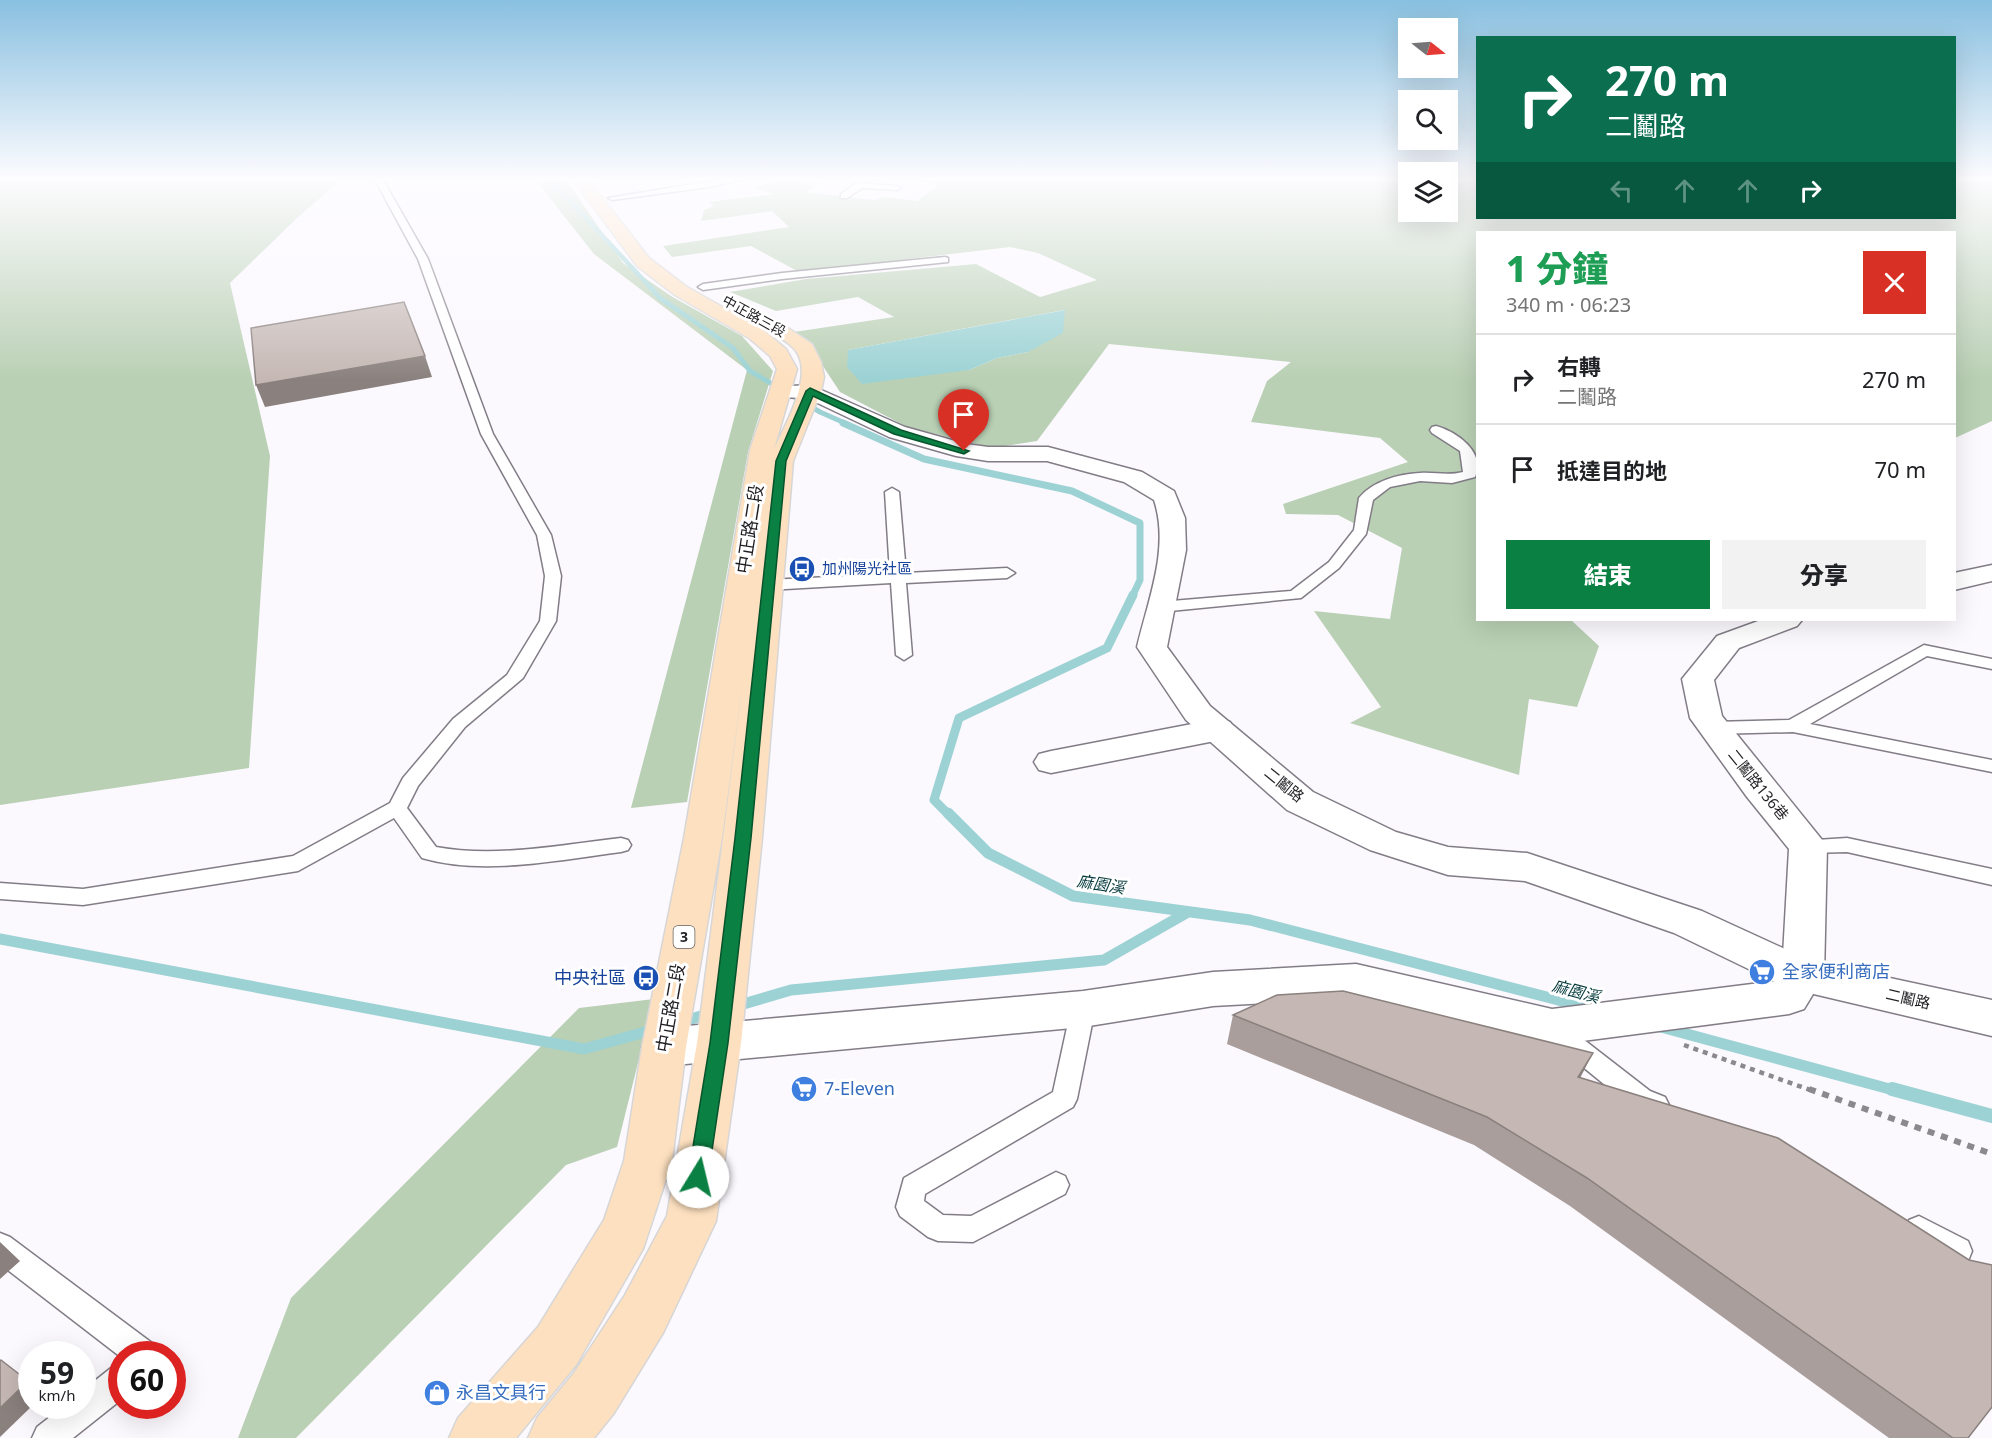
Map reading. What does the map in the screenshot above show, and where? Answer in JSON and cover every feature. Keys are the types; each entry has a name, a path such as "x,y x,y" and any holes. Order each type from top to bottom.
{"main road":[{"name":"中正路三段","path":"630,245 643,262 681,291 756,334 779,353 795,391 813,377 811,362 805,348 784,332 703,287 660,257 650,245"},
{"name":"中正路二段","path":"557,1438 594,1393 645,1314 691,1221 719,1043 743,838 781,461 795,391"},
{"name":"中正路二段","path":"478,1438 557,1346 625,1232 648,1161 664,1047 704,826 762,450 795,391"}],"street":[{"name":"二鬮路","path":"795,391 897,432 972,452 1009,455 1048,454 1134,477 1165,496 1172,518 1171,572 1160,607 1152,647 1198,713 1300,801 1383,841 1448,861 1527,867 1688,922 1796,986 1992,1018"},
{"path":"1956,582 1992,573"},
{"name":"二鬮路136巷","path":"1784,621 1728,642 1698,679 1706,718 1760,789 1808,846"},
{"path":"1051,762 1218,730"},
{"path":"664,1047 1083,1009 1213,989 1356,981 1552,1027 1796,986 1808,846"}],"lane":[{"path":"0,891 83,897 298,863 397,808 410,783 459,723 514,678 548,621 553,576 544,535 487,434 423,259 415,245"},
{"path":"703,287 782,276 945,260"},
{"path":"1160,607 1295,595 1334,565 1361,531 1366,498 1386,484 1420,477 1452,479 1470,474 1471,459 1466,447 1436,430"},
{"path":"892,492 904,655"},
{"path":"768,585 1007,573"},
{"path":"1793,726 1924,651 1992,664"},
{"path":"1714,728 1793,726 1992,766"},
{"path":"397,808 429,853 462,859 528,856 621,845"},
{"path":"1808,846 1846,845 1992,877"},
{"path":"1056,1185 973,1229 938,1228 910,1208 913,1186 1064,1099 1083,1009"},
{"path":"1552,1027 1641,1099 1673,1112"},
{"path":"1899,1217 1958,1251"},
{"path":"0,1247 124,1341"},
{"path":"48,1438 108,1390"}],"path":[{"path":"1679,1043 1992,1154"}],"green space":[{"path":"0,245 269,245 230,283 270,456 249,768 0,805"},
{"path":"587,245 611,245 623,263 671,296 742,336 773,371 748,452 687,802 631,808 747,370 594,254"},
{"path":"1476,245 1476,621 1572,621 1599,646 1577,707 1529,699 1519,775 1350,723 1381,707 1314,611 1390,619 1402,548 1338,515 1286,514 1283,504 1408,462 1380,438 1251,422 1267,381 1291,362 1109,344 1037,441 992,448 907,427 840,392 811,348 794,332 894,317 858,297 776,311 730,292 806,279 976,264 1040,297 1097,280 1038,253 1010,247 799,272 751,246 672,257 663,246","holes":["1064,310 1028,352 997,358 969,370 848,350"]},
{"path":"1956,245 1992,245 1992,421 1956,438"},
{"path":"654,999 617,1147 566,1165 296,1438 238,1438 291,1298 579,1008"}],"water":[{"path":"1065,310 1063,333 1028,352 997,358 969,370 862,384 847,367 848,350"}],"building":[{"path":"404,302 425,356 256,385 251,328"},
{"path":"1343,991 1593,1053 1578,1077 1778,1138 1969,1260 1992,1265 1992,1407 1968,1438 1953,1438 1587,1178 1487,1117 1233,1015 1277,995"},
{"path":"0,1361 18,1373 18,1391 0,1408"}],"waterway":[{"path":"611,245 650,287"},
{"path":"649,286 660,298 733,348 750,371 820,412 847,424"},
{"name":"麻園溪","path":"843,423 924,459 1072,491 1140,523 1140,580 1132,597"},
{"name":"麻園溪","path":"949,815 934,800 959,718 1107,648 1133,595"},
{"name":"麻園溪","path":"948,813 988,853 1073,896 1250,920 1593,1009"},
{"path":"733,1007 791,990 1104,960 1188,912"},
{"path":"0,939 584,1049 656,1029"},
{"path":"681,1022 711,1013"},
{"name":"麻園溪","path":"1661,1027 1897,1091"},
{"name":"麻園溪","path":"1892,1089 1992,1116"}],"place":[{"name":"加州陽光社區","path":"802,569"},
{"name":"全家便利商店","path":"1762,972"},
{"name":"中央社區","path":"646,978"},
{"name":"7-Eleven","path":"804,1089"},
{"name":"永昌文具行","path":"437,1393"}],"route":[{"path":"698,1177 719,1043 743,838 781,461 810,391 897,432 964,451"}]}
